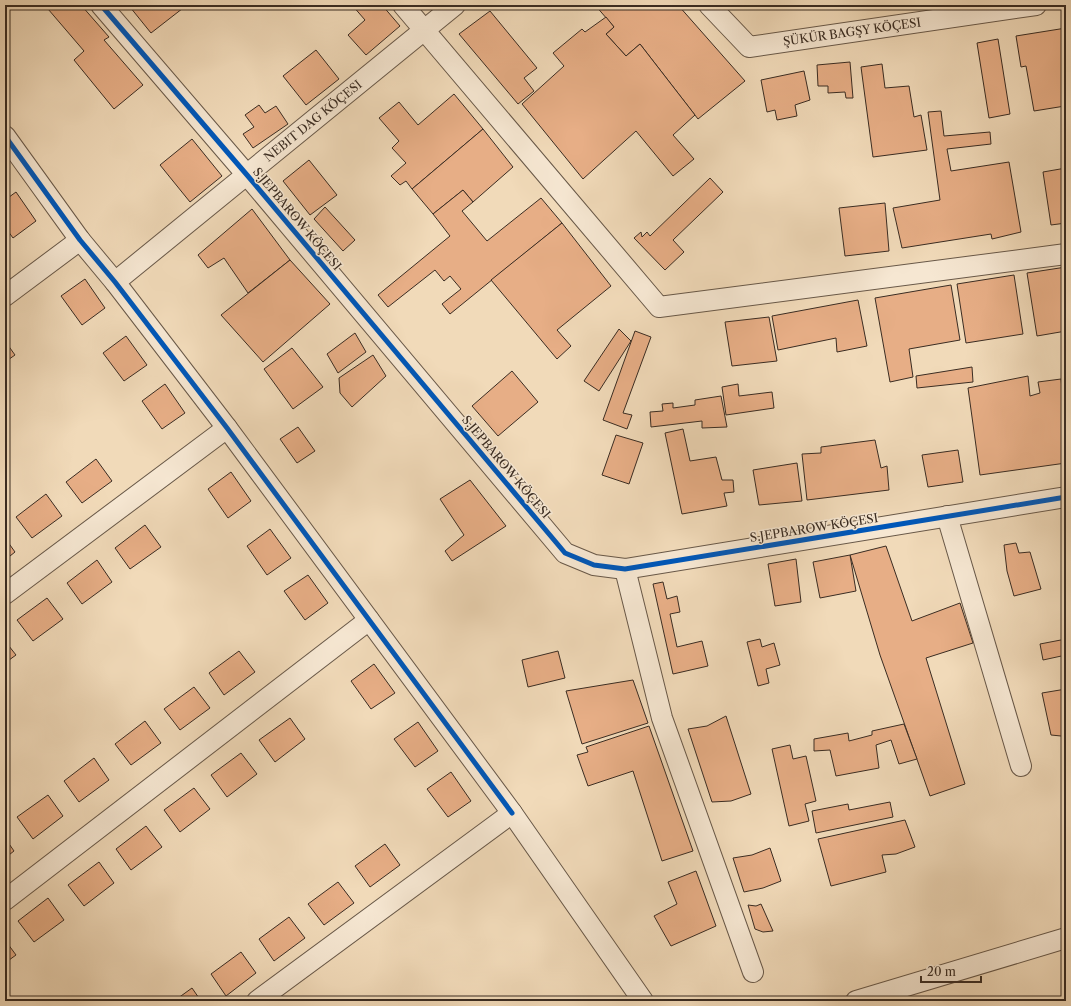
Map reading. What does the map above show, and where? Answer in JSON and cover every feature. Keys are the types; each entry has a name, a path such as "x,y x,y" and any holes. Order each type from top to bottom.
{"street":[{"name":"S.JEPBAROW KÖÇESI","path":"101,5 247,175 565,553 594,565 625,569 1066,497"},
{"path":"403,5 659,307 1066,254"},
{"name":"NEBIT DAG KÖÇESI","path":"115,282 455,5"},
{"name":"ŞÜKÜR BAGŞY KÖÇESI","path":"709,5 749,47 1036,5"},
{"path":"5,136 80,240 115,282 227,428 370,620 512,813 643,1001"},
{"path":"5,296 80,240"},
{"path":"5,594 227,428"},
{"path":"948,516 1021,766"},
{"path":"625,569 662,718 753,972"},
{"path":"5,900 370,620"},
{"path":"257,1001 512,813"},
{"path":"856,1001 1066,938"}],"building":[{"path":"53,5 81,5 109,37 104,40 143,85 114,109 74,60 84,51 48,9"},
{"path":"133,5 187,5 151,33 130,7"},
{"path":"352,5 382,5 400,26 366,55 348,35 365,20"},
{"path":"595,5 678,5 745,81 698,119 640,44 626,56 606,34 614,27"},
{"path":"490,11 537,68 524,78 534,91 518,104 459,34"},
{"path":"606,17 614,27 606,34 626,56 640,44 695,115 673,135 694,159 673,176 636,131 583,179 522,104 564,66 553,53 582,29 585,32"},
{"path":"1066,28 1066,115 1065,106 1034,111 1026,66 1021,67 1016,36"},
{"path":"998,39 1010,114 989,118 977,43"},
{"path":"316,50 339,79 306,105 283,76"},
{"path":"850,62 853,98 846,98 845,92 828,93 828,86 818,86 817,65"},
{"path":"882,64 885,88 909,86 914,117 921,115 927,150 873,157 861,67"},
{"path":"804,71 810,100 795,105 797,116 777,120 775,110 767,112 761,80"},
{"path":"454,94 483,129 412,189 406,181 400,185 391,176 406,163 392,148 399,141 379,118 399,102 418,125"},
{"path":"259,105 265,113 276,106 288,124 253,148 243,134 254,127 245,115"},
{"path":"941,111 944,136 990,132 991,144 947,149 951,171 1009,162 1021,232 992,239 991,234 902,248 893,208 940,200 928,112"},
{"path":"483,129 513,167 473,202 463,190 433,214 412,189"},
{"path":"192,139 222,176 190,202 160,165"},
{"path":"309,160 337,195 310,215 283,181"},
{"path":"1066,168 1066,223 1051,225 1043,172"},
{"path":"710,178 723,192 673,240 684,252 665,270 634,238 641,232 642,237 647,232 650,236"},
{"path":"463,190 473,202 462,211 487,241 541,198 562,223 450,314 442,304 461,289 450,276 444,281 435,270 388,307 378,295 450,236 433,214"},
{"path":"16,192 36,221 13,238 5,227 5,200"},
{"path":"885,203 889,251 845,256 839,208"},
{"path":"325,207 355,240 343,251 314,219"},
{"path":"252,209 290,260 248,293 224,258 208,268 198,255"},
{"path":"562,223 611,286 557,330 571,346 557,359 491,280"},
{"path":"290,260 330,304 263,362 221,315"},
{"path":"1066,267 1066,331 1037,336 1027,273"},
{"path":"1014,275 1023,334 966,343 957,284"},
{"path":"85,279 105,308 82,325 61,296"},
{"path":"951,285 960,340 909,349 913,377 890,382 875,298"},
{"path":"858,300 867,346 837,352 836,338 778,350 772,316"},
{"path":"769,317 777,361 732,366 725,322"},
{"path":"619,329 631,341 599,391 584,381"},
{"path":"635,331 651,337 623,413 632,415 627,429 603,420"},
{"path":"355,333 366,352 338,373 327,354"},
{"path":"126,336 147,365 124,381 103,353"},
{"path":"5,341 15,355 5,362"},
{"path":"292,348 323,387 293,409 264,369"},
{"path":"373,355 386,376 352,407 340,393 339,378"},
{"path":"972,367 973,382 917,388 916,376"},
{"path":"512,371 538,402 498,436 472,406"},
{"path":"1028,376 1030,396 1040,393 1038,382 1061,379 1062,389 1066,389 1066,463 980,475 968,388"},
{"path":"165,384 185,413 162,429 142,401"},
{"path":"738,384 739,396 772,392 774,408 726,415 722,387"},
{"path":"721,396 727,427 702,428 702,421 651,427 650,412 663,411 662,404 673,403 673,408 695,405 695,400"},
{"path":"298,427 315,451 297,463 280,439"},
{"path":"683,429 690,461 716,457 722,480 733,480 734,492 724,493 727,506 682,514 665,433"},
{"path":"616,435 643,443 629,484 602,475"},
{"path":"875,440 881,468 887,466 889,490 807,500 802,454 821,453 821,447"},
{"path":"958,450 963,482 928,487 922,455"},
{"path":"96,459 112,481 82,503 66,482"},
{"path":"797,463 802,501 759,505 753,470"},
{"path":"231,472 251,501 228,518 208,489"},
{"path":"470,480 506,526 452,561 445,551 464,535 440,499"},
{"path":"46,494 62,516 32,538 16,517"},
{"path":"145,525 161,547 130,569 115,548"},
{"path":"270,529 291,558 267,575 247,546"},
{"path":"5,538 15,552 5,560"},
{"path":"1016,543 1019,553 1030,552 1041,589 1014,596 1007,571 1004,545"},
{"path":"886,546 912,621 960,603 973,643 926,658 965,784 930,796 880,655 850,555"},
{"path":"850,555 856,591 820,598 813,562"},
{"path":"796,559 801,602 775,606 768,564"},
{"path":"97,560 112,582 82,604 67,583"},
{"path":"308,575 328,603 305,620 284,591"},
{"path":"663,582 667,599 677,596 680,612 670,614 677,647 702,641 708,666 673,674 653,584"},
{"path":"47,598 63,619 33,641 17,620"},
{"path":"760,639 762,647 774,643 780,665 766,669 769,683 758,686 747,642"},
{"path":"1066,639 1066,655 1043,660 1040,644"},
{"path":"5,641 16,655 5,663"},
{"path":"239,651 255,672 224,695 209,673"},
{"path":"558,651 565,678 528,687 522,660"},
{"path":"374,664 395,693 371,709 351,681"},
{"path":"633,680 648,723 582,744 566,691"},
{"path":"194,687 210,708 180,730 164,709"},
{"path":"1066,689 1066,702 1063,702 1066,712 1066,733 1061,736 1051,735 1042,693"},
{"path":"726,716 751,794 731,801 712,802 688,729 707,726"},
{"path":"290,718 305,739 275,762 259,740"},
{"path":"145,721 161,743 131,765 115,744"},
{"path":"418,722 438,751 415,767 394,739"},
{"path":"904,724 917,759 899,764 891,740 876,745 879,768 836,776 830,750 814,751 814,739 848,733 849,741 872,735 872,731"},
{"path":"649,726 693,851 662,861 633,771 588,786 577,755 588,752 586,747"},
{"path":"790,745 793,759 806,756 816,801 805,804 809,821 789,826 772,749"},
{"path":"241,753 257,774 227,797 211,775"},
{"path":"94,758 109,780 79,802 64,781"},
{"path":"451,772 471,801 448,817 427,789"},
{"path":"194,788 210,809 180,832 164,810"},
{"path":"48,795 63,816 33,839 17,817"},
{"path":"890,802 893,817 816,833 812,811 848,804 849,810"},
{"path":"905,820 915,847 896,854 882,855 886,872 831,886 818,839"},
{"path":"146,826 162,847 131,870 116,849"},
{"path":"5,838 14,851 5,858"},
{"path":"385,844 400,865 370,887 355,866"},
{"path":"770,848 781,881 763,888 744,892 733,858 752,855"},
{"path":"99,862 114,883 84,906 68,885"},
{"path":"696,871 716,926 671,946 654,916 677,904 668,882"},
{"path":"338,882 354,903 324,925 308,904"},
{"path":"48,898 64,920 34,942 18,921"},
{"path":"761,904 773,931 763,932 755,929 748,905 756,906"},
{"path":"289,917 305,938 274,961 259,939"},
{"path":"5,940 16,955 5,963"},
{"path":"241,952 256,973 226,996 211,974"},
{"path":"192,988 201,1001 174,1001"}],"cycle path":[{"path":"101,5 247,175 565,553 594,565 625,569 1066,497"},
{"path":"5,136 80,240 115,282 227,428 512,813"}]}
